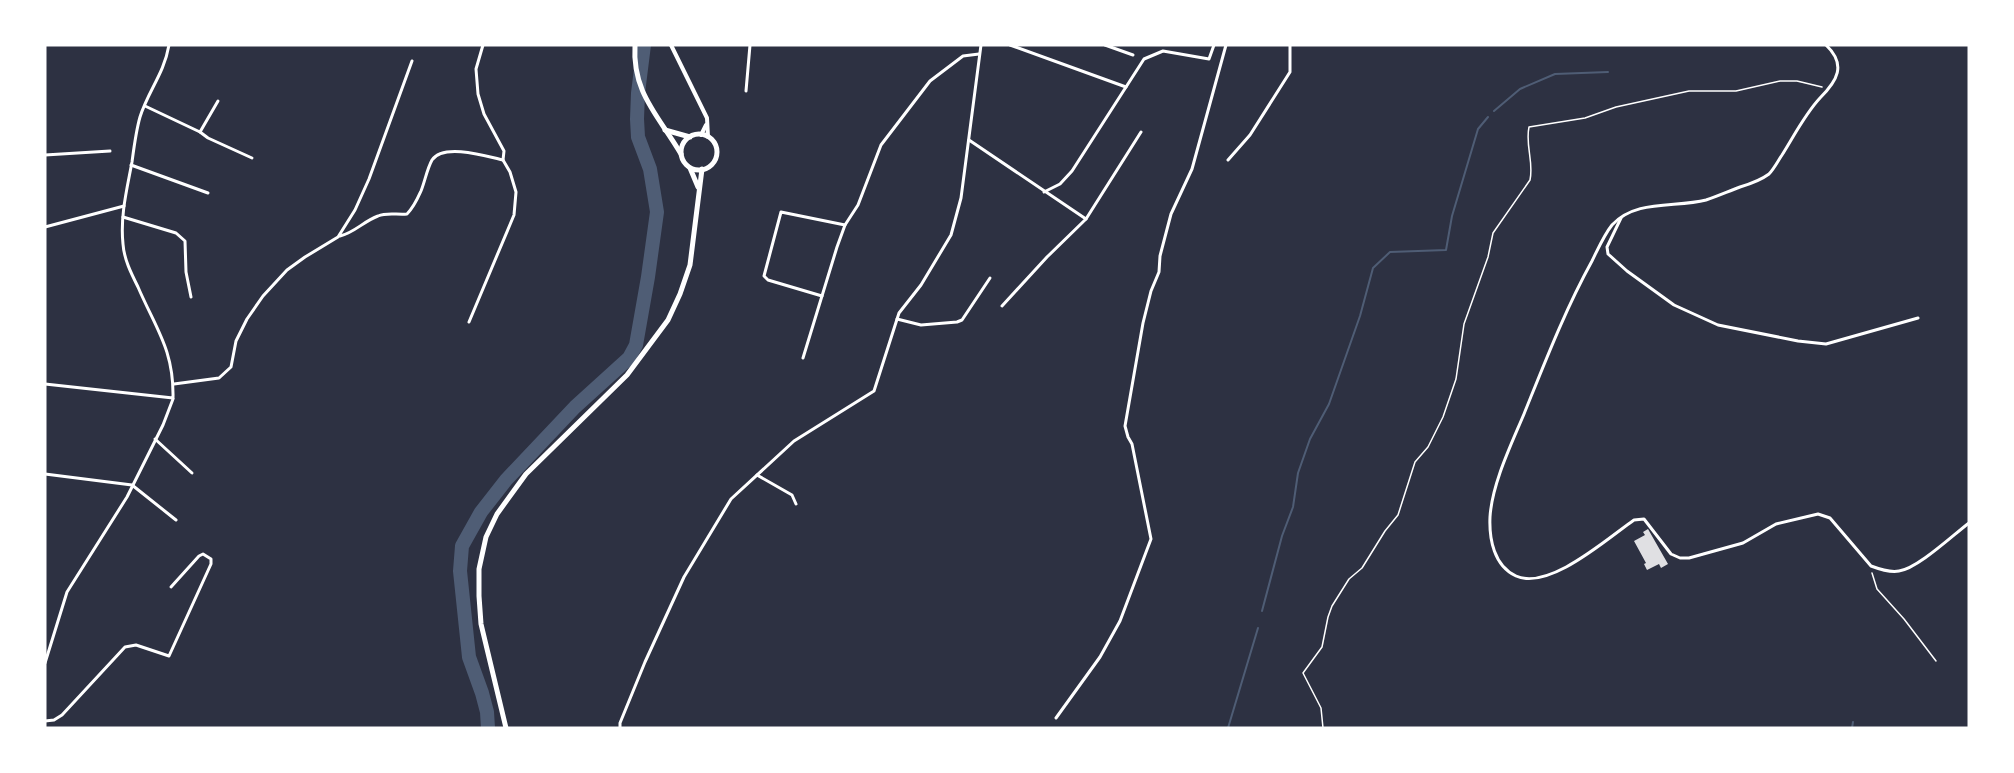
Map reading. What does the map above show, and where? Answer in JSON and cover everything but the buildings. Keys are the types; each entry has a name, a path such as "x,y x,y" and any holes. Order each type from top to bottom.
{"main road":[{"path":"635,45 634,59 640,90 690,167 699,188"},
{"path":"664,129 690,137 701,135 708,137 715,145 716,155 711,164 702,169 690,167"},
{"path":"681,154 683,144 690,137"},
{"path":"506,728 482,624 479,596 479,569 486,537 497,514 526,474 627,375 668,321 690,265 702,169"}],"street":[{"path":"45,663 67,592 127,497 173,399 171,361 163,338 125,260 123,244 124,206 140,117 159,79 170,45"},
{"path":"469,322 513,215 516,192 510,171 503,160 504,151 484,114 478,94 476,69 483,45"},
{"path":"672,45 701,101 707,118 708,137"},
{"path":"746,90 750,45"},
{"path":"620,728 645,662 684,577 731,499 794,441 874,391 899,313 921,285 951,235 957,218 962,198 981,45"},
{"path":"1010,45 1126,87"},
{"path":"1105,45 1133,55"},
{"path":"1044,192 1060,184 1072,171 1144,59 1164,51 1209,59 1214,45"},
{"path":"1056,717 1100,657 1120,621 1151,539 1132,444 1125,426 1143,324 1151,291 1159,272 1160,256 1171,214 1192,168 1226,45"},
{"path":"1228,160 1250,135 1290,72 1290,45"},
{"path":"1826,45 1837,58 1839,67 1828,89 1816,102 1770,173 1756,181 1706,200 1633,210 1610,227 1570,302 1507,454 1490,515 1492,545 1504,568 1521,579 1534,579 1570,565 1634,520 1644,519 1671,554 1680,558 1689,558 1743,543 1776,524 1818,514 1830,518 1871,566 1900,572 1914,566 1969,523"},
{"path":"803,358 845,225 858,205 881,145 930,81 963,56 979,54"},
{"path":"338,237 355,210 369,179 412,61"},
{"path":"201,132 218,101"},
{"path":"145,106 252,158"},
{"path":"701,135 707,124"},
{"path":"1002,306 1086,219 1141,132"},
{"path":"969,140 1086,219"},
{"path":"45,155 111,151"},
{"path":"174,384 219,378 231,367 236,341 247,319 263,296 287,270 338,237 347,235 377,216 407,214 414,208 432,161 444,152 481,155 503,160"},
{"path":"131,165 208,193"},
{"path":"45,227 124,206"},
{"path":"822,296 768,280 764,276 781,212 845,225"},
{"path":"1622,216 1607,247 1608,254 1627,271 1674,305 1718,325 1798,341 1826,344 1918,318"},
{"path":"123,218 176,233 185,240 186,272 191,297"},
{"path":"897,319 921,325 962,320 990,278"},
{"path":"45,384 173,399"},
{"path":"155,439 192,473"},
{"path":"45,474 132,485 176,520"},
{"path":"757,475 783,488 792,495 796,504"},
{"path":"45,721 54,720 62,715 125,646 136,645 169,656 211,564 211,559 203,554 199,556 171,587"}],"path":[{"path":"1323,728 1321,708 1303,673 1322,647 1332,606 1349,579 1362,568 1398,515 1415,462 1428,447 1443,417 1456,379 1464,324 1488,257 1493,233 1530,180 1532,164 1528,141 1529,127 1585,118 1616,107 1689,91 1736,91 1780,81 1804,81 1828,89"},
{"path":"1871,566 1877,589 1904,619 1936,661"}],"waterway":[{"path":"488,728 482,693 469,657 460,571 462,546 481,512 506,480 575,407 629,358 636,345 657,212 650,169 638,137 638,93 644,45"},
{"path":"1494,111 1520,89 1555,74 1608,72"},
{"path":"1262,611 1282,536 1293,507 1298,473 1310,439 1329,404 1360,316 1373,268 1390,252 1446,250 1452,216 1478,129 1488,117"},
{"path":"1228,728 1258,628"},
{"path":"1852,728 1853,722"}]}
